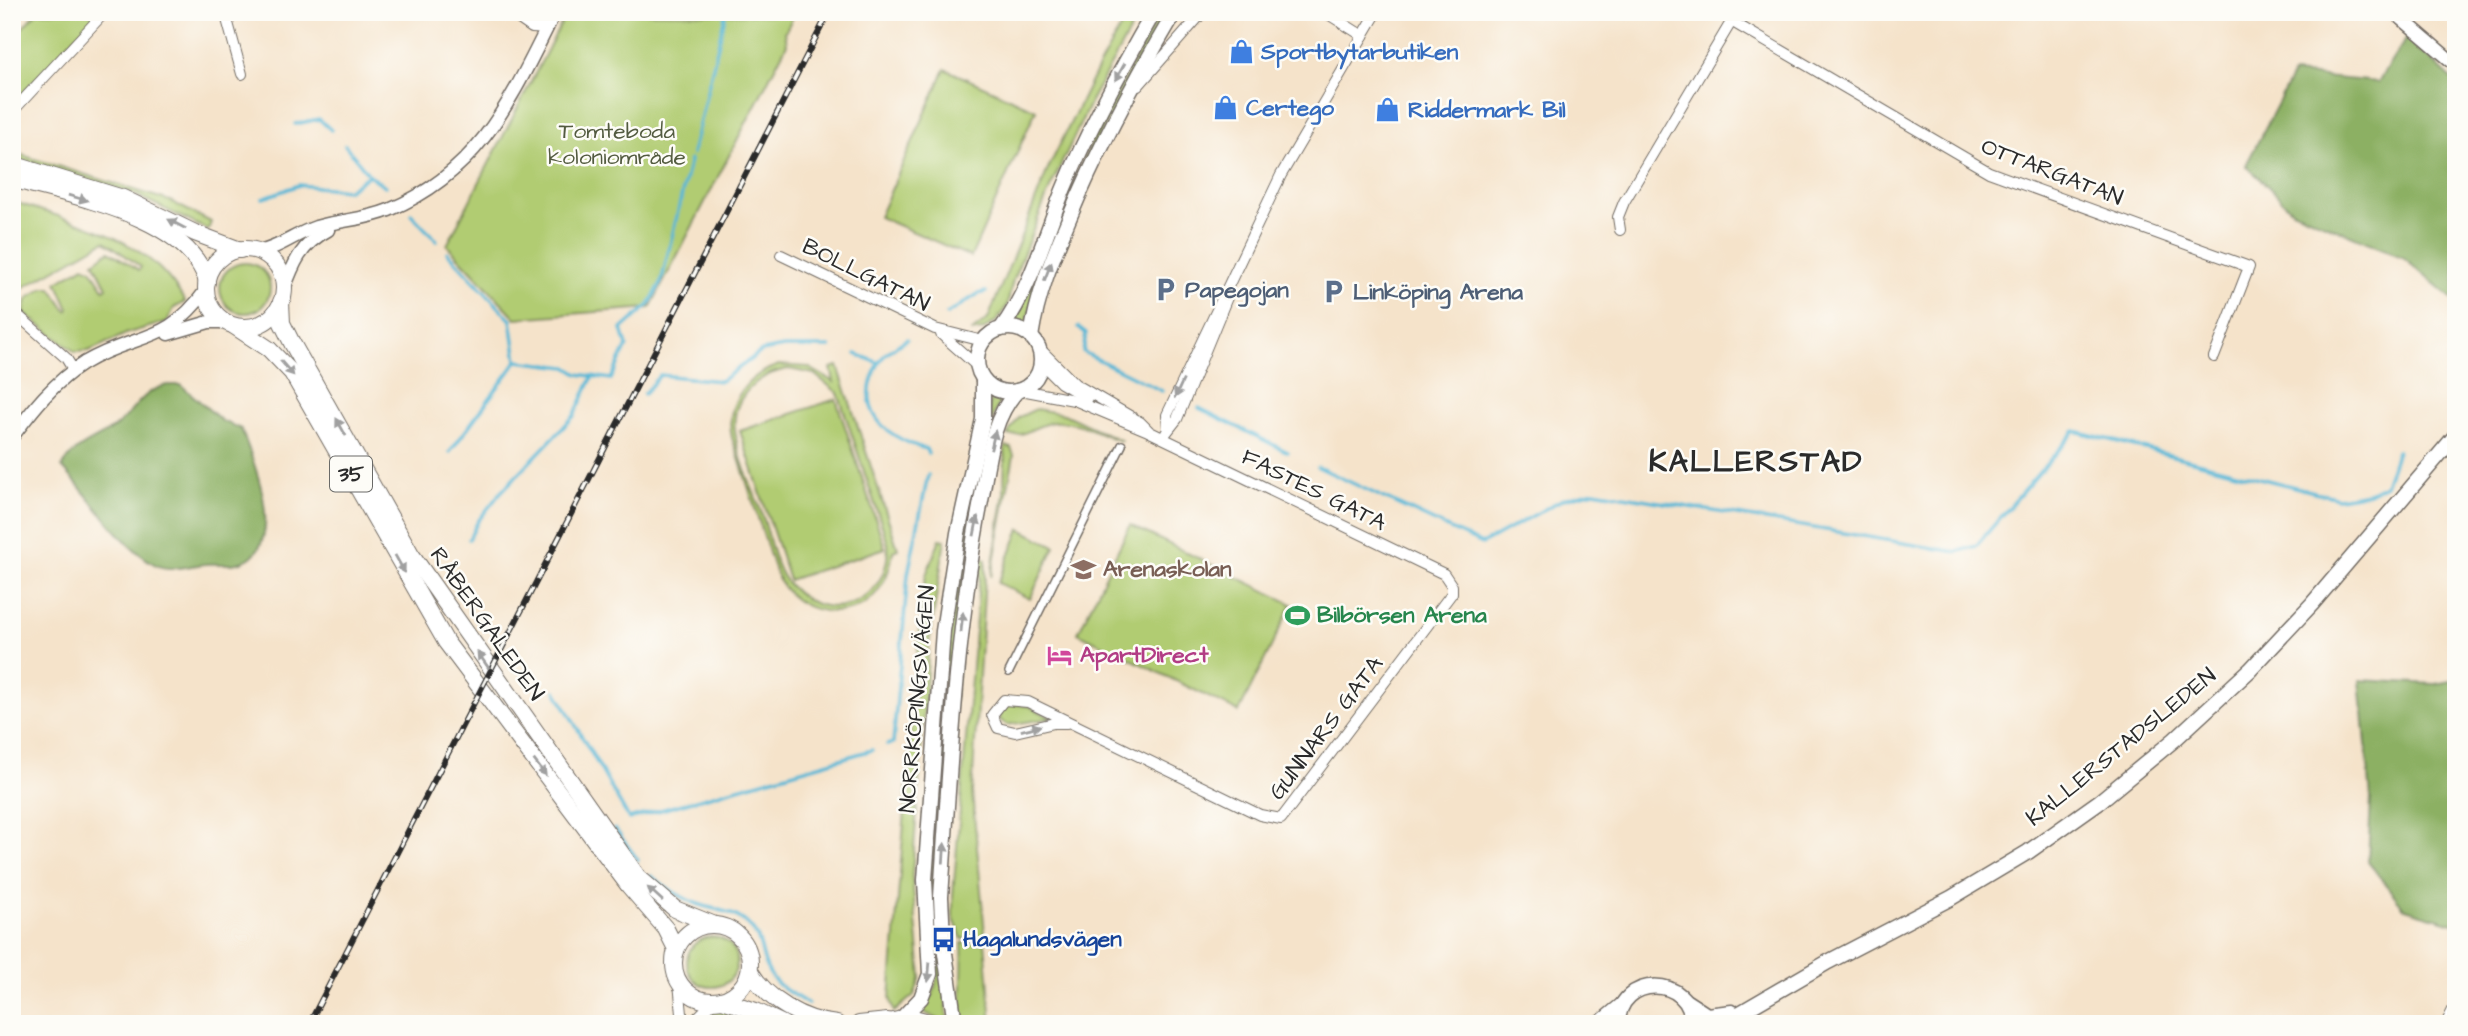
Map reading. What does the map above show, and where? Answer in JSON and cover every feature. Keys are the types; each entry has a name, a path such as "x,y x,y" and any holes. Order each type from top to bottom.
{"main road":[{"path":"1154,12 1113,85 1069,176 1020,299 1002,329 983,341 978,352 977,366 983,380 999,391 1019,391 1035,379 1041,363 1035,342 1040,293 1057,247 1086,177 1124,102 1175,12"},
{"path":"12,164 123,198 195,233 240,250 258,252"},
{"name":"35","path":"12,179 98,204 159,229 196,256 212,308 230,324"},
{"path":"206,286 218,261 240,250"},
{"name":"35","path":"258,252 278,268 282,297"},
{"path":"230,324 245,327 262,323 272,316 282,297"},
{"name":"RÅBERGALEDEN","path":"282,297 282,323 292,343 411,554 450,612 638,877 675,909 715,925"},
{"name":"RÅBERGALEDEN","path":"230,324 269,349 292,373 446,642 629,886 666,929 676,949"},
{"path":"1002,329 1013,328 1035,342"},
{"name":"NORRKÖPINGSVÄGEN","path":"891,1020 921,998 930,974 925,880 943,631 958,533 983,419 983,380"},
{"name":"NORRKÖPINGSVÄGEN","path":"955,1024 941,897 962,617 994,436 1006,403 1019,391"},
{"name":"KALLERSTADSLEDEN","path":"1721,1024 1951,898 2028,852 2100,801 2174,740 2250,670 2312,604 2456,435"},
{"path":"676,949 687,933 705,925 715,925"},
{"name":"35","path":"715,925 735,932 743,940 750,960 750,971 760,987 813,1020 836,1024"},
{"name":"35","path":"676,949 673,963 679,984"},
{"path":"718,1001 740,989 750,971"},
{"path":"679,984 697,999 757,1010 783,1024"},
{"name":"KALLERSTADSLEDEN","path":"1622,1004 1634,992 1649,985 1673,990 1707,1015 1747,1009"},
{"path":"1685,1001 1692,1024"},
{"path":"1599,1024 1622,1004"},
{"path":"1618,1024 1622,1004"},
{"path":"859,1024 918,1017 936,1024"}],"street":[{"path":"12,112 105,12"},
{"path":"225,12 242,74"},
{"path":"509,12 532,28 547,29"},
{"path":"529,12 547,29"},
{"path":"258,252 273,249 313,229 387,211 442,181 467,160 500,118 555,12"},
{"path":"1124,102 1203,12"},
{"path":"1325,12 1363,36"},
{"path":"1165,434 1167,415 1281,175 1377,12"},
{"path":"2398,13 2456,65"},
{"path":"1620,230 1618,218 1624,202 1734,17"},
{"name":"OTTARGATAN","path":"1734,17 1989,172 2249,267 2214,357"},
{"path":"282,297 294,262 306,244 341,224"},
{"name":"BOLLGATAN","path":"780,255 935,329 983,341"},
{"path":"12,437 49,391 74,371 111,350 160,333 182,320 206,286"},
{"path":"12,310 66,358 74,371"},
{"path":"160,333 171,334 209,322 230,324"},
{"name":"BOLLGATAN","path":"935,329 977,366"},
{"name":"FASTES GATA","path":"1035,342 1061,373 1116,410"},
{"name":"FASTES GATA","path":"1041,363 1074,391 1140,422 1148,431"},
{"name":"FASTES GATA","path":"1019,391 1074,400 1148,431 1165,434 1444,573 1450,580 1452,593"},
{"path":"1009,672 1122,445"},
{"name":"GUNNARS GATA","path":"1067,723 1268,818 1281,819 1452,593"},
{"path":"1012,699 1028,702 1067,723 1008,732 998,728 992,715 998,704 1012,699"},
{"path":"679,984 683,1024"},
{"path":"691,1024 718,1001"},
{"path":"2446,1024 2456,1004"}],"green space":[{"path":"37,12 88,12 94,17 12,105 12,39"},
{"name":"Tomteboda koloniområde","path":"567,12 794,15 785,32 787,44 650,308 516,318 447,245"},
{"path":"1129,12 1140,12 1091,101 1051,186 1013,280 1007,306 996,321 983,330 971,332 988,319 1048,169 1095,73"},
{"path":"1161,12 1167,12 1101,132 1038,279 1026,325 1015,322 1097,130"},
{"path":"2407,37 2456,83 2455,301 2402,257 2292,210 2246,165 2293,74 2378,82"},
{"path":"945,69 1036,110 971,257 879,217"},
{"path":"12,152 170,201 211,222 208,230 134,194 12,157"},
{"path":"12,201 87,226 132,247 170,280 185,302 174,308 167,322 128,333 89,351 75,352 24,313 27,299 44,288 51,288 67,311 69,309 57,282 84,266 91,269 104,289 107,287 94,262 109,251 139,270 141,267 105,241 12,294"},
{"path":"245,263 263,270 270,288 263,306 245,313 227,306 220,288 227,270"},
{"path":"779,365 808,367 834,382 831,368 838,366 898,549 893,551 883,584 866,603 858,607 837,612 806,605 789,593 774,569 730,426 731,414 740,393 767,370","holes":["789,369 814,374 838,393 888,544 886,564 879,581 868,594 839,607 822,606 806,599 790,586 780,571 736,440 735,418 738,407 742,397 758,381 778,371"]},
{"path":"167,385 181,385 222,421 241,429 258,477 265,515 264,533 259,548 248,559 233,564 160,567 141,555 117,532 62,467 73,453 117,425 151,392"},
{"path":"990,395 1001,399 991,421 976,493 937,863 948,1024 921,1011 933,995 937,978 930,893 948,645 960,554 989,420"},
{"path":"836,399 885,548 789,580 740,431"},
{"path":"1036,409 1064,414 1122,441 1080,425 1063,422 1048,423 1019,435 1007,435 1019,417"},
{"path":"1005,446 1011,448 1014,455 991,577 1004,493"},
{"path":"1130,525 1292,604 1239,712 1078,633"},
{"path":"1020,529 1055,546 1030,599 998,583"},
{"path":"940,539 945,540 929,644 912,876 921,977 914,995 894,1012 890,998 922,598 926,575"},
{"path":"981,558 986,559 972,792 985,934 982,937 962,939 953,917 953,895"},
{"path":"2360,680 2435,684 2456,680 2456,924 2405,909 2368,862 2371,798"},
{"path":"1010,704 1029,706 1052,718 1007,725 1000,720 999,713"},
{"path":"712,937 730,944 737,962 730,980 712,987 694,980 687,962 694,944"},
{"path":"985,942 992,1024 963,1024 962,943"},
{"path":"716,1010 735,1012 768,1024 714,1024 704,1016"}],"waterway":[{"path":"692,154 725,16"},
{"path":"295,124 319,119 331,130"},
{"path":"345,145 369,175 385,186"},
{"path":"611,379 627,346 622,329 649,305 661,283 690,160"},
{"path":"263,198 299,185 348,190 369,175"},
{"path":"411,214 437,241"},
{"path":"447,252 511,320 517,361 567,367 578,374 611,379"},
{"path":"947,314 978,294 986,292"},
{"path":"1078,327 1086,333 1083,352 1162,391"},
{"path":"856,354 879,363 885,354 907,339"},
{"path":"644,394 660,375 721,381 762,351 784,347 830,347"},
{"path":"450,452 517,361"},
{"path":"879,363 872,379 871,407 885,428 897,437 926,449 928,454"},
{"path":"469,539 478,521 501,492 574,416 593,376"},
{"path":"1199,408 1288,452"},
{"path":"1318,467 1482,544 1563,499 1594,491 1957,552 1976,546 2075,431 2338,498 2369,493 2385,485 2397,451"},
{"path":"887,745 893,743 908,574 928,475"},
{"path":"556,691 629,819 872,750"},
{"path":"615,829 638,860"},
{"path":"651,876 686,899 728,912 744,921 756,934 766,967 773,979 808,1004"}],"railway":[{"path":"309,1024 829,12"}],"place":[{"name":"Sportbytarbutiken","path":"1241,52"},
{"name":"Certego","path":"1226,108"},
{"name":"Riddermark Bil","path":"1388,110"},
{"name":"Papegojan","path":"1165,290"},
{"name":"Linköping Arena","path":"1333,292"},
{"name":"Arenaskolan","path":"1083,569"},
{"name":"Bilbörsen Arena","path":"1297,615"},
{"name":"ApartDirect","path":"1060,655"},
{"name":"Hagalundsvägen","path":"943,939"}],"district":[{"name":"KALLERSTAD","path":"1756,462"}]}
